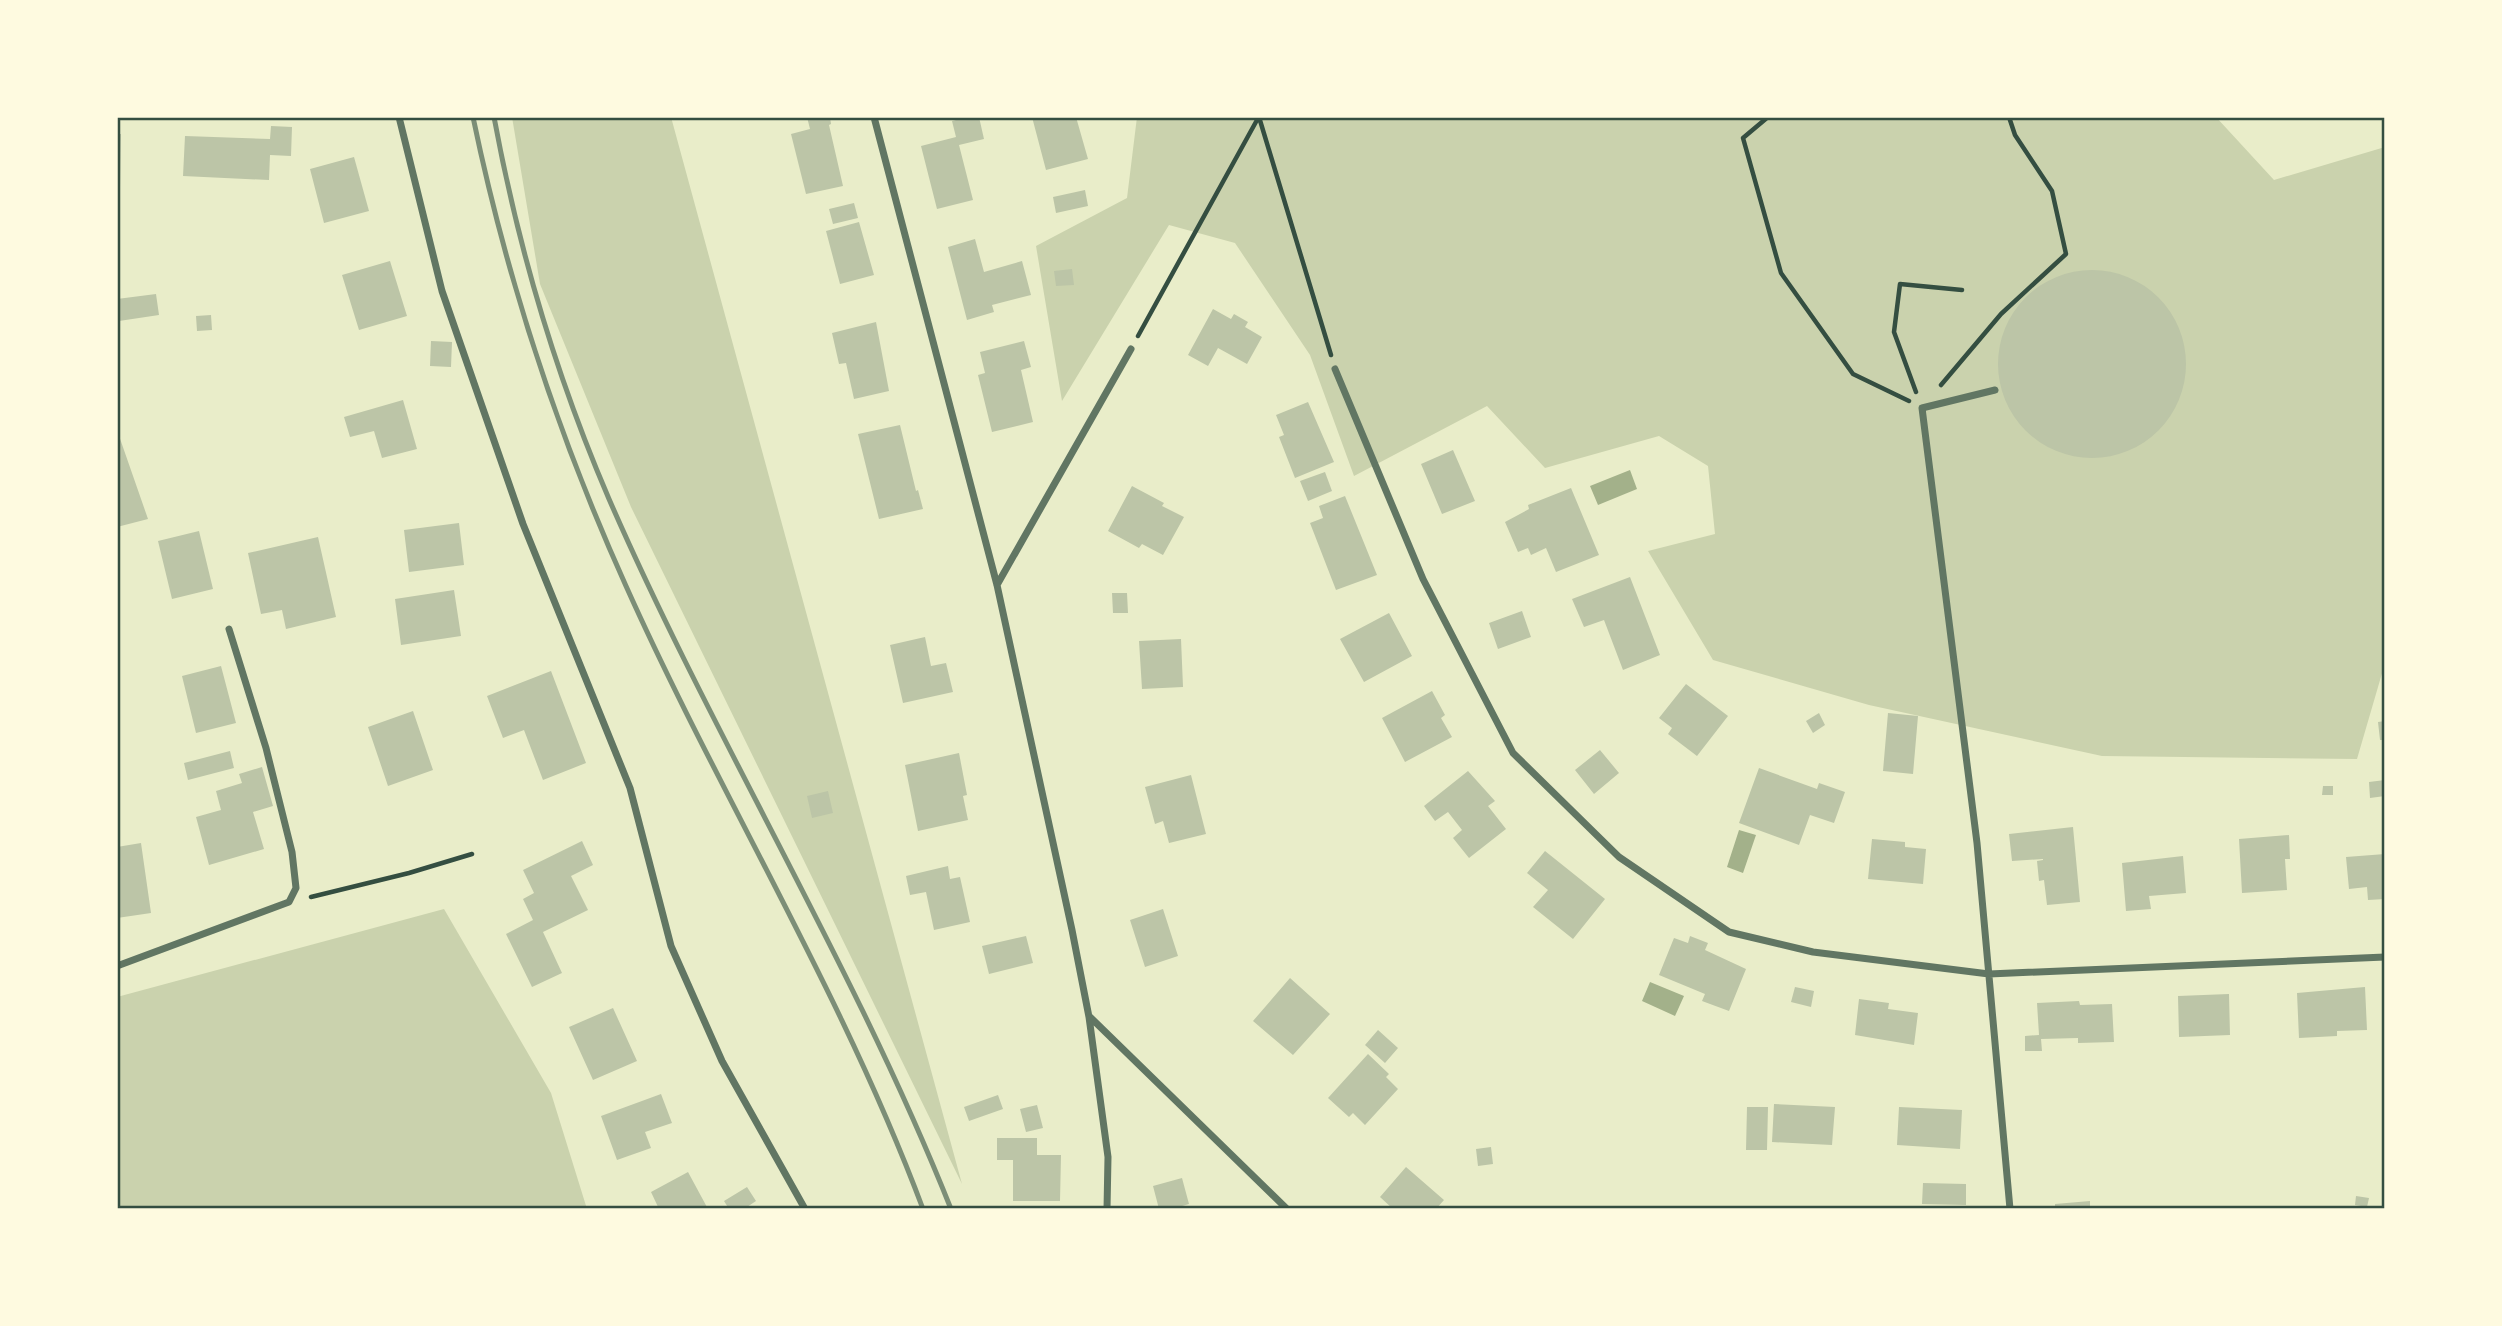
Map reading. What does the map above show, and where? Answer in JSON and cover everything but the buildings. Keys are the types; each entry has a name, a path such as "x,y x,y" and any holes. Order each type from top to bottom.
{"street":[{"path":"399,117 442,291 523,524 631,788 671,946 722,1060 805,1209"},
{"path":"874,117 998,585 1089,1017 1108,1157 1108,1209"},
{"path":"998,585 1131,349"},
{"path":"1335,369 1423,579 1513,753 1619,857 1729,932 1813,951 1989,974 2385,957"},
{"path":"1996,390 1922,408 1975,830 2010,1209"},
{"path":"117,966 289,902 296,888 292,852 266,748 229,629"},
{"path":"1089,1017 1287,1209"}],"path":[{"path":"1768,117 1743,138 1781,273 1853,374 1922,408"},
{"path":"1922,408 2001,313 2066,254 2052,191 2015,135 2009,117"},
{"path":"1131,349 1180,265 1258,118"},
{"path":"1258,118 1335,369"},
{"path":"1922,408 1894,332 1900,284 1962,290"},
{"path":"289,902 409,873 472,854"}],"shaded area":[{"path":"512,117 671,117 962,1184 631,507 540,284"},
{"path":"1137,117 2216,117 2274,180 2385,147 2385,663 2357,759 2102,756 1869,705 1713,660 1648,551 1715,534 1708,466 1659,436 1545,468 1487,406 1354,476 1310,355 1235,243 1169,225 1062,401 1036,246 1127,198"},
{"path":"1630,470 1637,489 1598,505 1590,486"},
{"path":"1739,830 1756,835 1743,873 1727,867"},
{"path":"444,909 551,1093 587,1209 117,1209 117,997"},
{"path":"1650,982 1684,996 1675,1016 1642,1001"}],"railway":[{"path":"473,117 502,238 536,356 601,529 662,664 856,1050 923,1209"},
{"path":"494,117 515,215 541,311 572,407 609,499 693,677 871,1029 913,1118 951,1209"}]}
